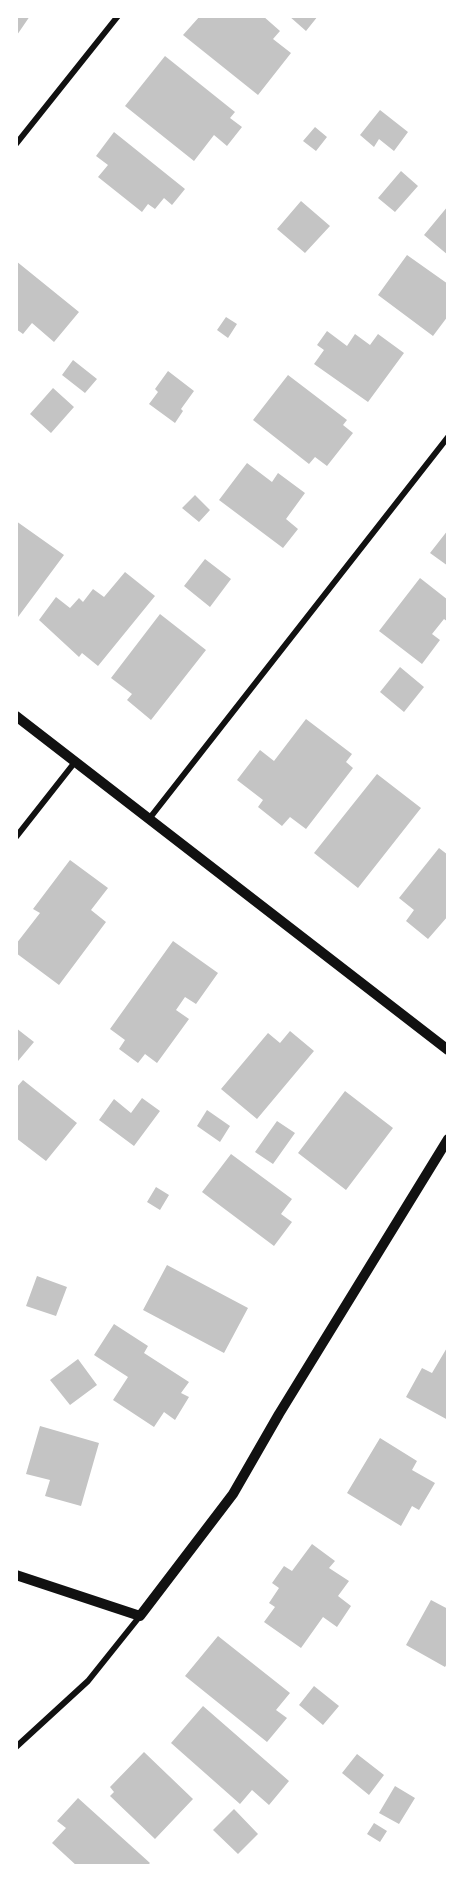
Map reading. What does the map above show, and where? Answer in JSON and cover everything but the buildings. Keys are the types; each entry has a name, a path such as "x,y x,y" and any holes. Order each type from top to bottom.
{"street":[{"path":"16,144 118,16"},
{"path":"149,819 447,437"},
{"path":"16,716 447,1050"},
{"path":"16,837 75,762"},
{"path":"16,1747 88,1681 233,1494 279,1414 447,1139"},
{"path":"16,1575 140,1616"}]}
